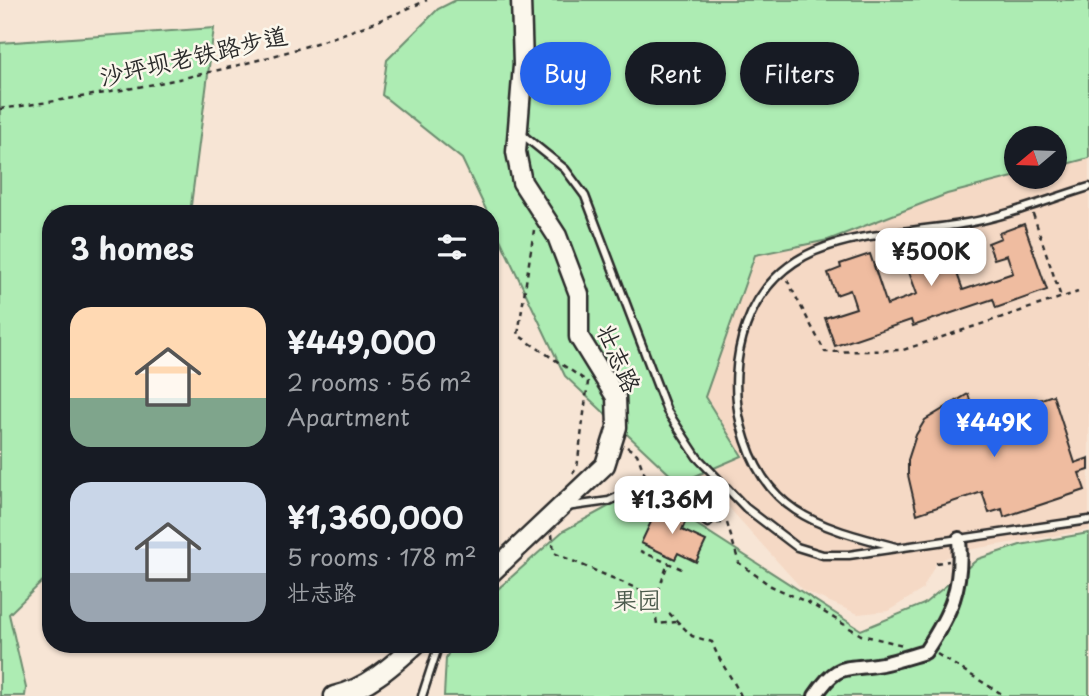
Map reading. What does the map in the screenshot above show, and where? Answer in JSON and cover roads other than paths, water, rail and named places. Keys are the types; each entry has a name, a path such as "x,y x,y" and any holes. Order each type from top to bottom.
{"street":[{"name":"壮志路","path":"499,565 605,465 617,427 616,397 579,337 579,294 556,236 522,182 516,152 523,65 521,0"},
{"path":"815,696 828,676 849,666 880,664 925,652 947,618 959,582 959,539"},
{"path":"334,696 351,692 396,663 407,653"}],"lane":[{"path":"518,131 565,169 585,196 667,411 697,457 746,508 797,547 823,555 849,555 1089,520"},
{"path":"901,548 841,533 799,515 781,502 755,465 738,411 738,360 752,308 765,287 782,270 810,253 850,239 985,220 1089,187"},
{"path":"559,508 609,501 648,482 708,523"},
{"path":"422,696 436,653"}],"park label":[{"name":"果园","path":"637,599"}]}
